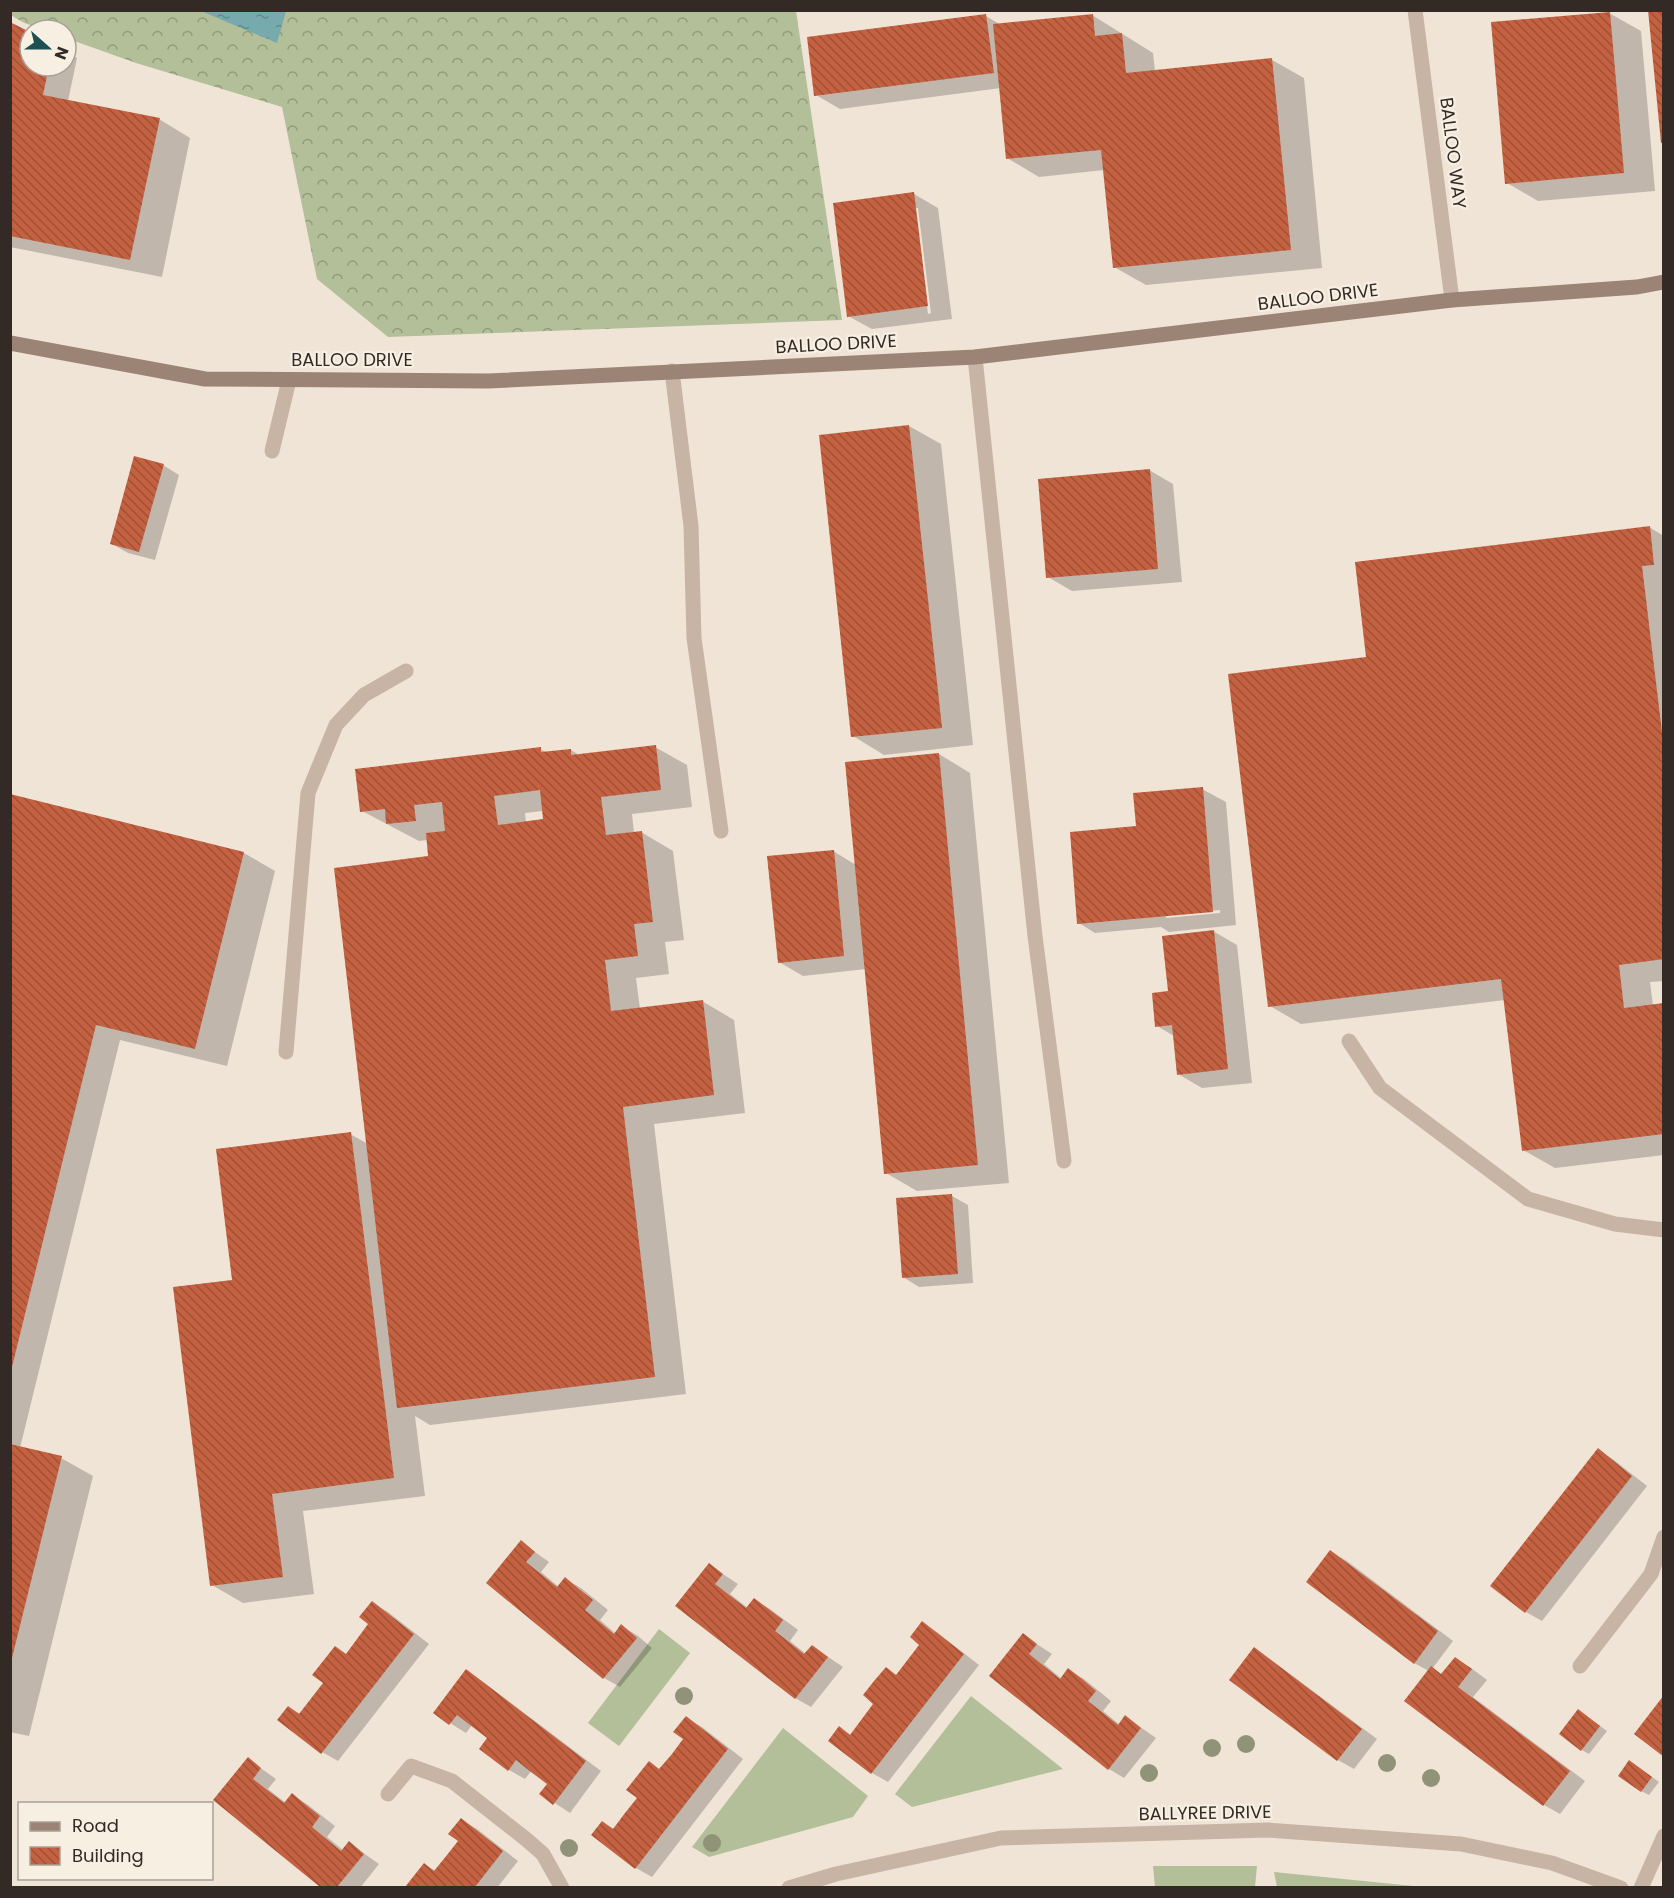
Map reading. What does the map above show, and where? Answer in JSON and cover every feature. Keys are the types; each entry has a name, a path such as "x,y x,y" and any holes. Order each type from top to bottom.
{"street":[{"name":"BALLOO WAY","path":"1415,10 1452,300"},
{"name":"BALLOO DRIVE","path":"10,343 205,379 488,381 975,357 1452,300 1637,287 1664,282"},
{"path":"975,357 1035,936 1064,1161"},
{"path":"672,371 692,526 694,638 721,831"},
{"path":"272,451 289,380"},
{"path":"286,1052 308,793 336,725 364,695 406,670"},
{"path":"1349,1041 1380,1088 1528,1199 1615,1224 1664,1230"},
{"path":"1580,1666 1651,1574 1664,1537"},
{"path":"388,1794 411,1766 452,1781 543,1854 562,1887"},
{"name":"BALLYREE DRIVE","path":"789,1887 836,1874 1001,1838 1268,1830 1461,1844 1552,1863 1621,1887"},
{"path":"1641,1887 1664,1836"}],"green space":[{"path":"11,10 796,11 842,320 388,337 317,279 282,107 136,63 78,42 78,18 18,19 11,15"},
{"path":"659,1629 690,1653 619,1746 588,1723"},
{"path":"971,1696 1063,1769 912,1807 895,1794"},
{"path":"783,1728 868,1796 853,1817 709,1857 692,1847"},
{"path":"1153,1866 1257,1866 1255,1887 1155,1887"},
{"path":"1274,1872 1423,1887 1277,1887"}],"water":[{"path":"201,11 286,11 277,43"}],"building":[{"path":"1648,10 1664,10 1664,143 1661,143"},
{"path":"1610,12 1624,173 1505,184 1491,22"},
{"path":"986,14 994,73 814,96 807,37"},
{"path":"1093,14 1095,36 1122,33 1126,73 1272,58 1291,250 1113,268 1101,150 1006,159 993,24"},
{"path":"10,22 18,26 18,78 47,78 43,95 160,118 130,260 10,236"},
{"path":"914,192 928,306 847,317 833,203"},
{"path":"909,425 942,728 851,737 819,435"},
{"path":"134,456 164,464 139,552 110,544"},
{"path":"1150,469 1158,569 1046,578 1038,479"},
{"path":"1650,526 1654,565 1642,566 1664,749 1664,959 1619,965 1624,1008 1664,1003 1664,1134 1522,1151 1501,979 1268,1007 1228,674 1366,657 1355,562"},
{"path":"656,745 661,790 601,797 606,835 642,831 653,922 634,924 638,956 605,960 611,1011 703,1000 714,1095 623,1107 655,1377 397,1408 334,868 428,856 426,833 445,831 442,802 414,805 416,821 386,824 385,809 360,812 355,769 541,747 541,752 571,749 571,755","holes":["540,790 543,819 498,825 494,796"]},
{"path":"939,753 978,1165 884,1174 845,762"},
{"path":"1203,787 1213,912 1077,924 1070,832 1136,826 1133,793"},
{"path":"10,794 244,852 195,1049 96,1025 11,1371"},
{"path":"834,850 844,956 778,963 767,856"},
{"path":"1214,930 1228,1069 1177,1075 1172,1025 1155,1027 1152,993 1168,991 1162,936"},
{"path":"351,1132 394,1478 272,1494 283,1577 210,1586 173,1287 232,1280 216,1149"},
{"path":"952,1194 958,1274 902,1278 896,1198"},
{"path":"10,1444 62,1456 11,1662 10,1662"},
{"path":"1598,1448 1632,1476 1525,1613 1490,1586"},
{"path":"521,1540 535,1552 526,1562 557,1587 565,1577 593,1600 585,1610 614,1634 621,1624 637,1638 603,1679 486,1583"},
{"path":"1330,1550 1438,1631 1414,1664 1306,1582"},
{"path":"709,1563 723,1574 715,1584 746,1608 754,1598 783,1620 775,1631 804,1654 812,1645 828,1657 795,1699 675,1606"},
{"path":"372,1601 414,1634 321,1754 277,1720 288,1706 299,1714 323,1683 312,1675 335,1646 346,1654 368,1624 359,1617"},
{"path":"922,1621 964,1654 871,1774 828,1741 839,1726 850,1735 873,1704 863,1695 886,1667 896,1675 919,1645 910,1637"},
{"path":"1023,1633 1037,1644 1029,1654 1060,1679 1068,1668 1096,1691 1088,1701 1118,1725 1125,1715 1141,1728 1108,1770 989,1676"},
{"path":"1254,1647 1362,1729 1337,1761 1229,1680"},
{"path":"1455,1657 1472,1669 1458,1687 1570,1771 1543,1806 1404,1701 1431,1666 1441,1674"},
{"path":"466,1669 586,1761 553,1805 539,1794 547,1784 516,1760 508,1771 479,1749 487,1738 457,1715 449,1725 433,1713"},
{"path":"1664,1695 1664,1757 1634,1734"},
{"path":"1578,1709 1600,1726 1581,1751 1559,1734"},
{"path":"686,1716 728,1749 635,1869 591,1835 602,1821 613,1829 637,1798 626,1790 649,1761 659,1769 672,1754 683,1739 673,1732"},
{"path":"248,1757 261,1768 253,1779 284,1803 292,1793 320,1816 312,1827 341,1851 349,1841 364,1854 337,1887 320,1887 213,1800"},
{"path":"1629,1760 1652,1777 1641,1792 1618,1776"},
{"path":"461,1818 503,1851 475,1887 405,1887 424,1863 434,1871 447,1855 458,1841 448,1834"}]}
